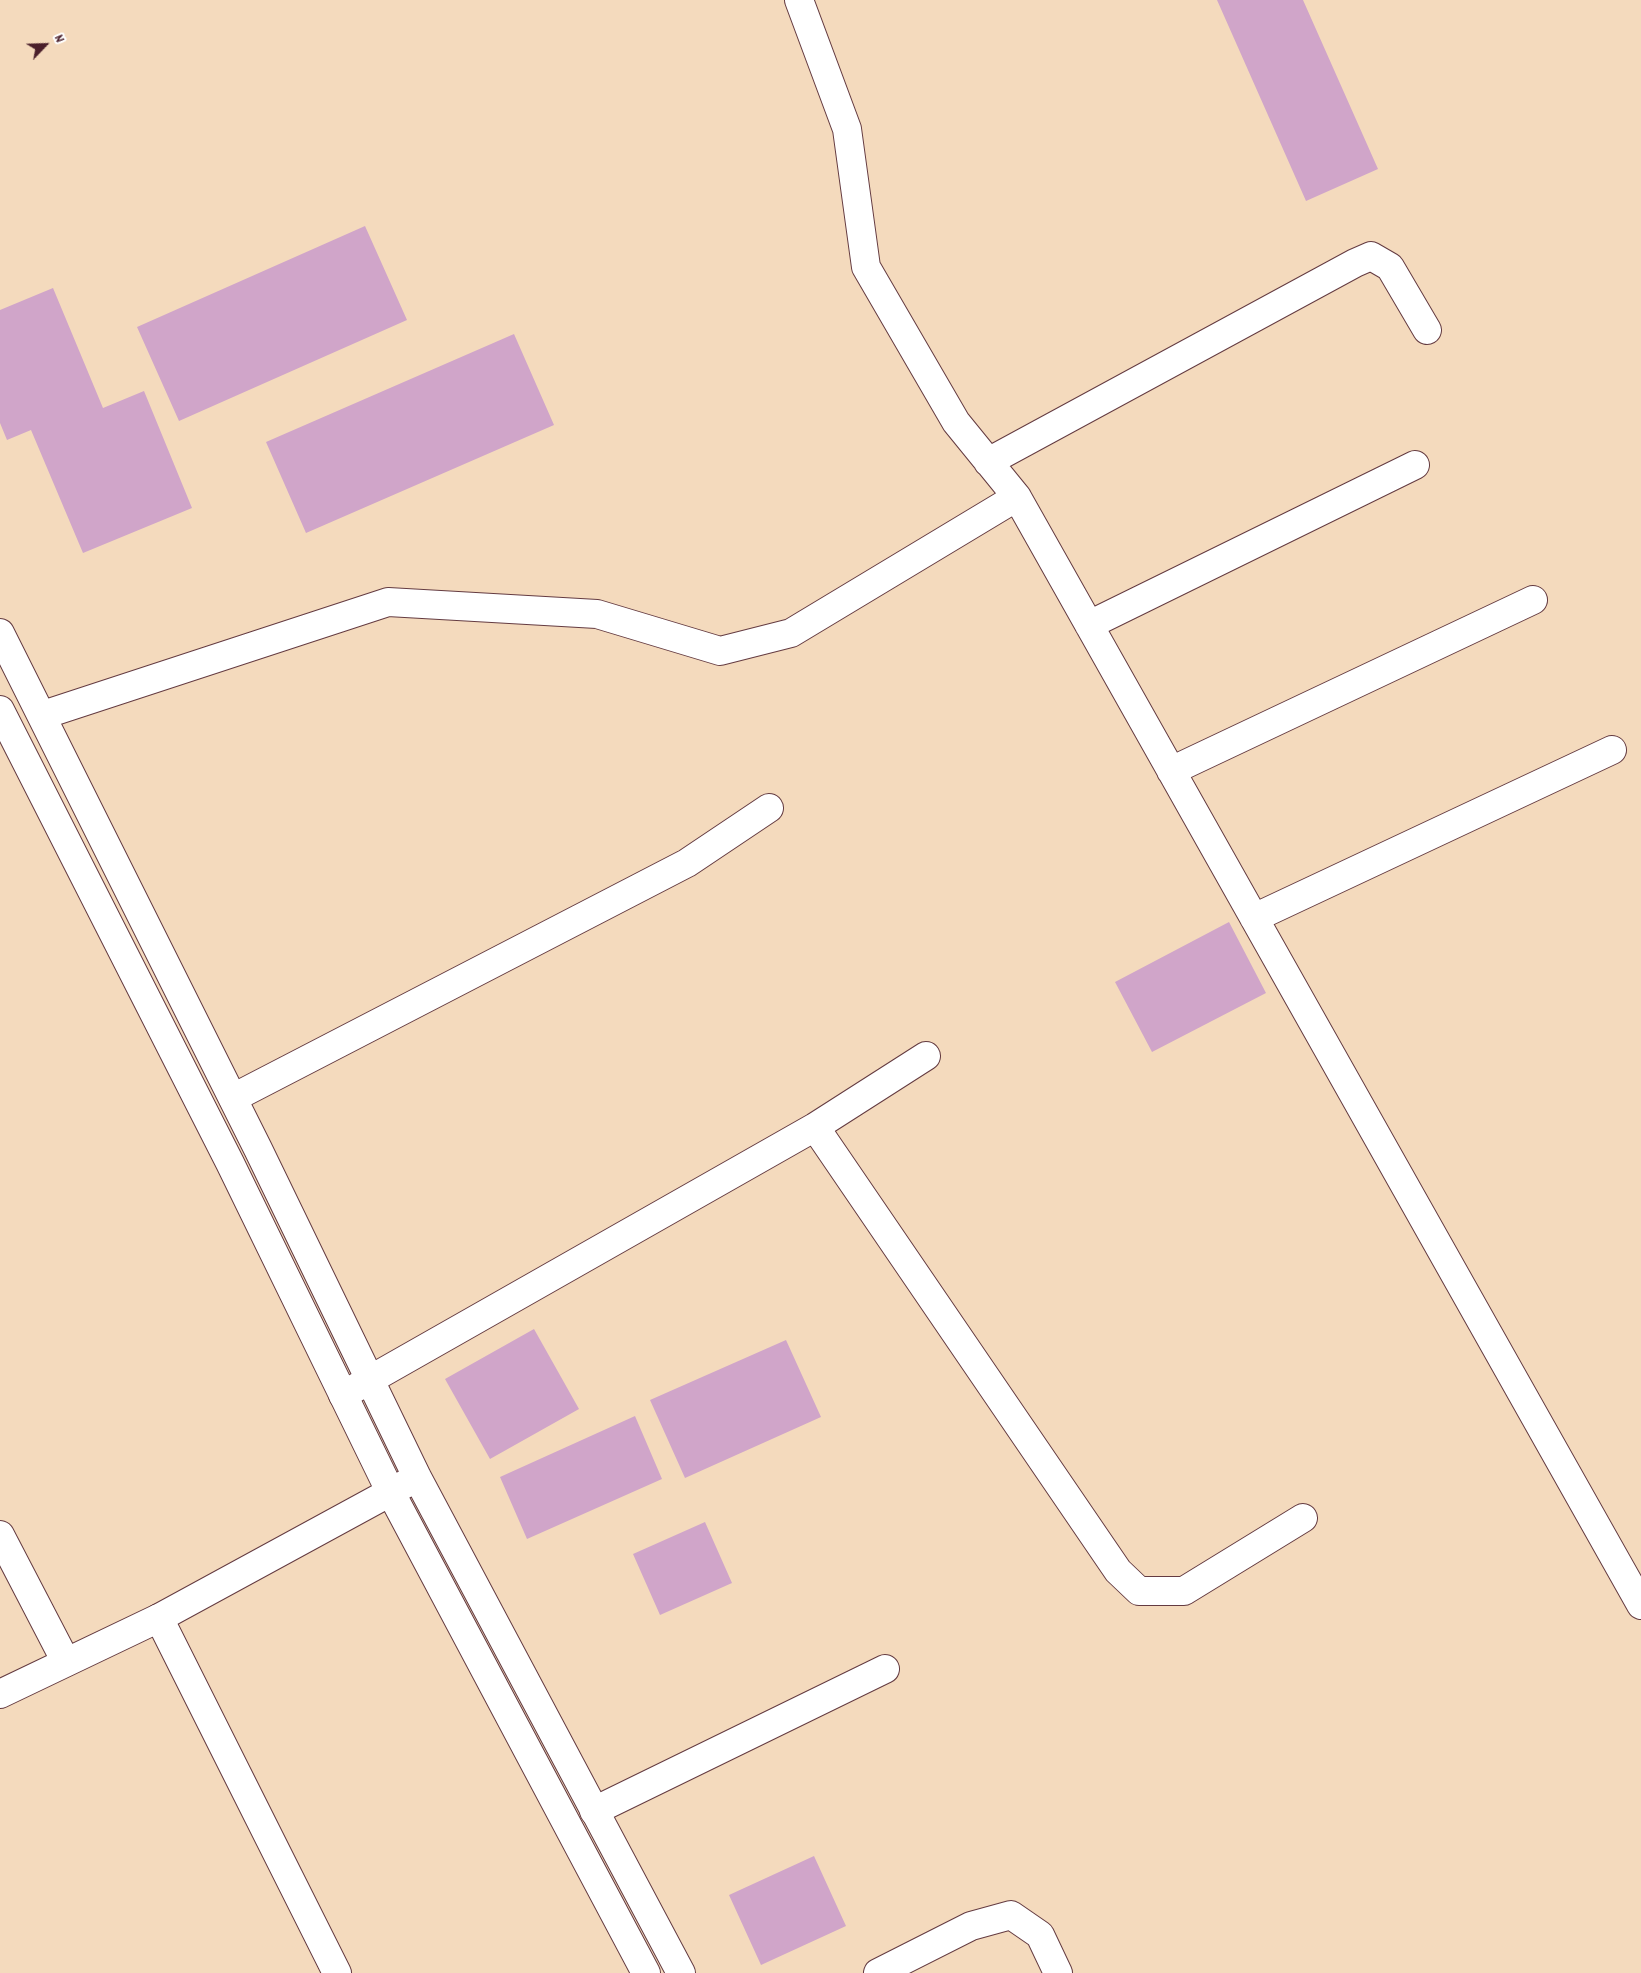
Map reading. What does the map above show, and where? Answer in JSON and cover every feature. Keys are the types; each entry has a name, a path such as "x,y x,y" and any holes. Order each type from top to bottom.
{"street":[{"path":"799,0 847,129 866,267 956,422 1017,498 1641,1605"},
{"path":"988,462 1355,263 1372,256 1390,267 1427,330"},
{"path":"1089,625 1415,465"},
{"path":"646,1973 390,1491 230,1163 5,720 43,715 388,602 597,614 720,651 791,632 1017,498"},
{"path":"1171,770 1533,600"},
{"path":"0,633 43,715 370,1380"},
{"path":"43,715 418,1477 681,1973"},
{"path":"1254,918 1612,750"},
{"path":"232,1098 687,863 769,808"},
{"path":"343,1395 815,1127 926,1056"},
{"path":"815,1127 1118,1571 1139,1590 1184,1592 1303,1518"},
{"path":"0,1694 159,1618 418,1477"},
{"path":"0,1535 66,1662"},
{"path":"159,1618 337,1973"},
{"path":"594,1811 885,1670"},
{"path":"878,1973 971,1926 1011,1915 1040,1935 1058,1973"}],"building":[{"path":"1217,0 1303,0 1378,169 1306,201"},
{"path":"365,226 407,320 179,421 137,327"},
{"path":"53,288 103,408 144,391 192,508 83,553 31,430 7,440 0,423 0,310"},
{"path":"514,334 554,425 306,533 266,442"},
{"path":"1229,922 1266,993 1152,1052 1115,982"},
{"path":"534,1329 579,1409 490,1459 445,1379"},
{"path":"786,1340 821,1417 685,1478 650,1400"},
{"path":"635,1416 662,1479 527,1539 500,1477"},
{"path":"705,1522 732,1583 660,1615 633,1554"},
{"path":"814,1856 846,1926 761,1965 729,1895"}]}
